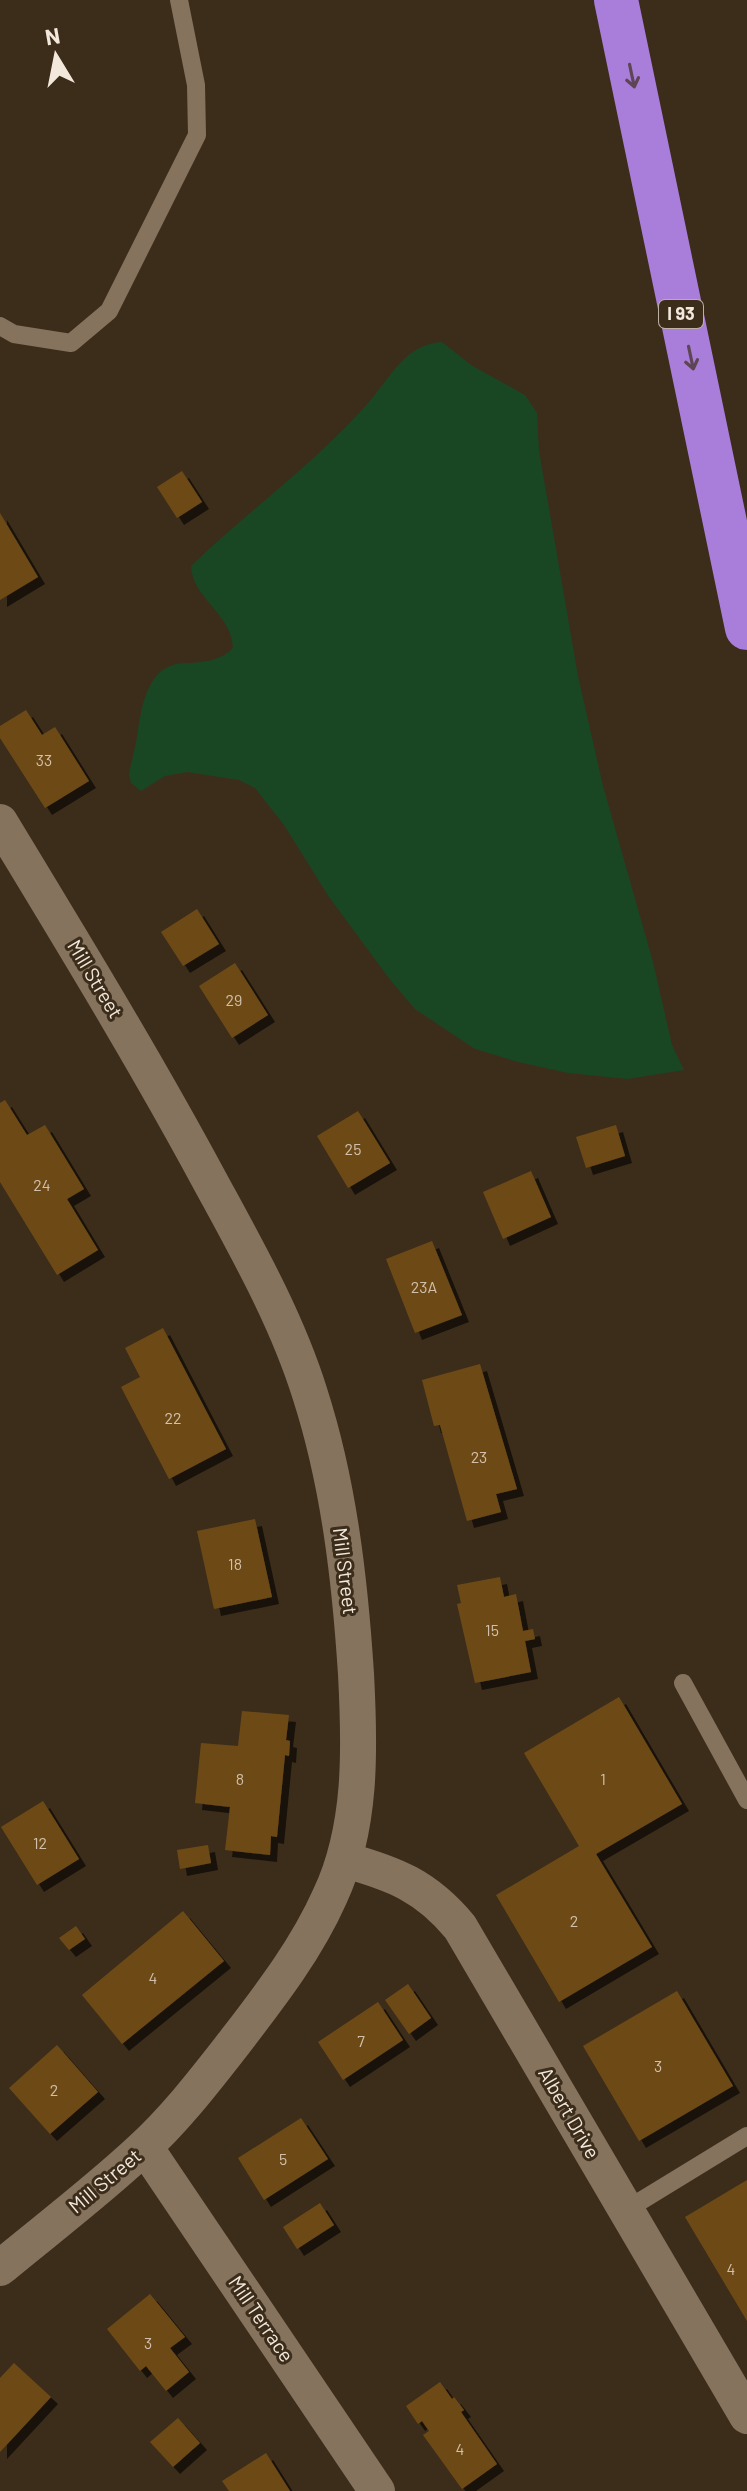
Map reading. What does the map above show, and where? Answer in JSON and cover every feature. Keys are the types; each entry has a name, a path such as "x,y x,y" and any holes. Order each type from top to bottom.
{"highway":[{"name":"I 93","path":"616,0 747,628"}],"street":[{"name":"Mill Street","path":"0,822 154,1076 255,1265 287,1332 309,1389 329,1468 341,1534 357,1702 356,1798 345,1860 314,1929 275,1989 180,2110 145,2147 0,2268"},
{"name":"Albert Drive","path":"345,1860 381,1870 420,1888 454,1921 747,2416"},
{"name":"Mill Terrace","path":"145,2147 377,2491"}],"lane":[{"path":"0,326 14,334 71,343 109,311 197,135 196,85 179,0"},
{"path":"683,1683 747,1800"},
{"path":"626,2210 747,2136"}],"green space":[{"path":"442,342 471,365 525,395 537,413 539,451 578,676 603,786 653,962 672,1045 684,1070 628,1079 568,1073 475,1049 415,1009 391,981 255,788 239,780 187,772 165,776 141,791 131,783 129,774 141,713 154,679 173,665 212,660 233,648 226,625 198,588 191,566 349,424 408,355 429,344"}],"building":[{"path":"182,471 202,502 177,518 157,487"},
{"path":"0,513 38,577 0,600"},
{"path":"26,710 42,735 55,727 89,781 45,808 0,738 0,726"},
{"path":"197,909 219,944 183,966 161,932"},
{"path":"235,963 268,1015 232,1038 199,986"},
{"path":"5,1100 27,1135 45,1125 84,1189 67,1199 98,1250 57,1275 0,1182 0,1103"},
{"path":"358,1111 390,1163 348,1188 317,1136"},
{"path":"616,1125 625,1156 586,1168 576,1137"},
{"path":"531,1171 551,1217 503,1239 483,1192"},
{"path":"432,1241 462,1315 415,1333 386,1259"},
{"path":"163,1328 226,1449 169,1479 121,1387 140,1377 125,1348"},
{"path":"480,1364 517,1489 496,1494 501,1512 467,1521 440,1425 434,1426 422,1380"},
{"path":"255,1519 272,1597 214,1609 197,1531"},
{"path":"500,1577 504,1597 516,1594 523,1631 533,1629 535,1639 525,1641 531,1672 475,1683 457,1604 461,1603 457,1585"},
{"path":"619,1697 682,1804 596,1854 652,1947 559,2002 496,1895 579,1846 524,1753"},
{"path":"242,1711 289,1715 286,1740 290,1741 289,1756 285,1755 277,1837 271,1836 270,1855 225,1850 230,1807 195,1803 201,1743 238,1746"},
{"path":"43,1801 79,1859 37,1885 1,1827"},
{"path":"208,1845 211,1863 180,1869 177,1850"},
{"path":"183,1911 224,1961 122,2044 82,1995"},
{"path":"76,1926 85,1939 69,1950 59,1938"},
{"path":"408,1984 431,2018 409,2034 385,2000"},
{"path":"677,1991 733,2086 639,2141 583,2046"},
{"path":"378,2002 403,2040 343,2080 318,2042"},
{"path":"57,2045 98,2092 50,2134 9,2088"},
{"path":"301,2118 328,2159 264,2200 238,2158"},
{"path":"747,2180 747,2321 685,2217"},
{"path":"320,2203 334,2225 297,2249 283,2227"},
{"path":"150,2294 185,2337 170,2348 189,2372 166,2391 146,2366 140,2371 107,2329"},
{"path":"14,2363 51,2397 0,2452 0,2378"},
{"path":"440,2382 464,2410 461,2412 497,2464 462,2489 423,2435 429,2431 422,2421 418,2424 406,2406"},
{"path":"178,2418 200,2443 173,2467 150,2442"},
{"path":"266,2453 290,2491 229,2491 222,2481"}]}
